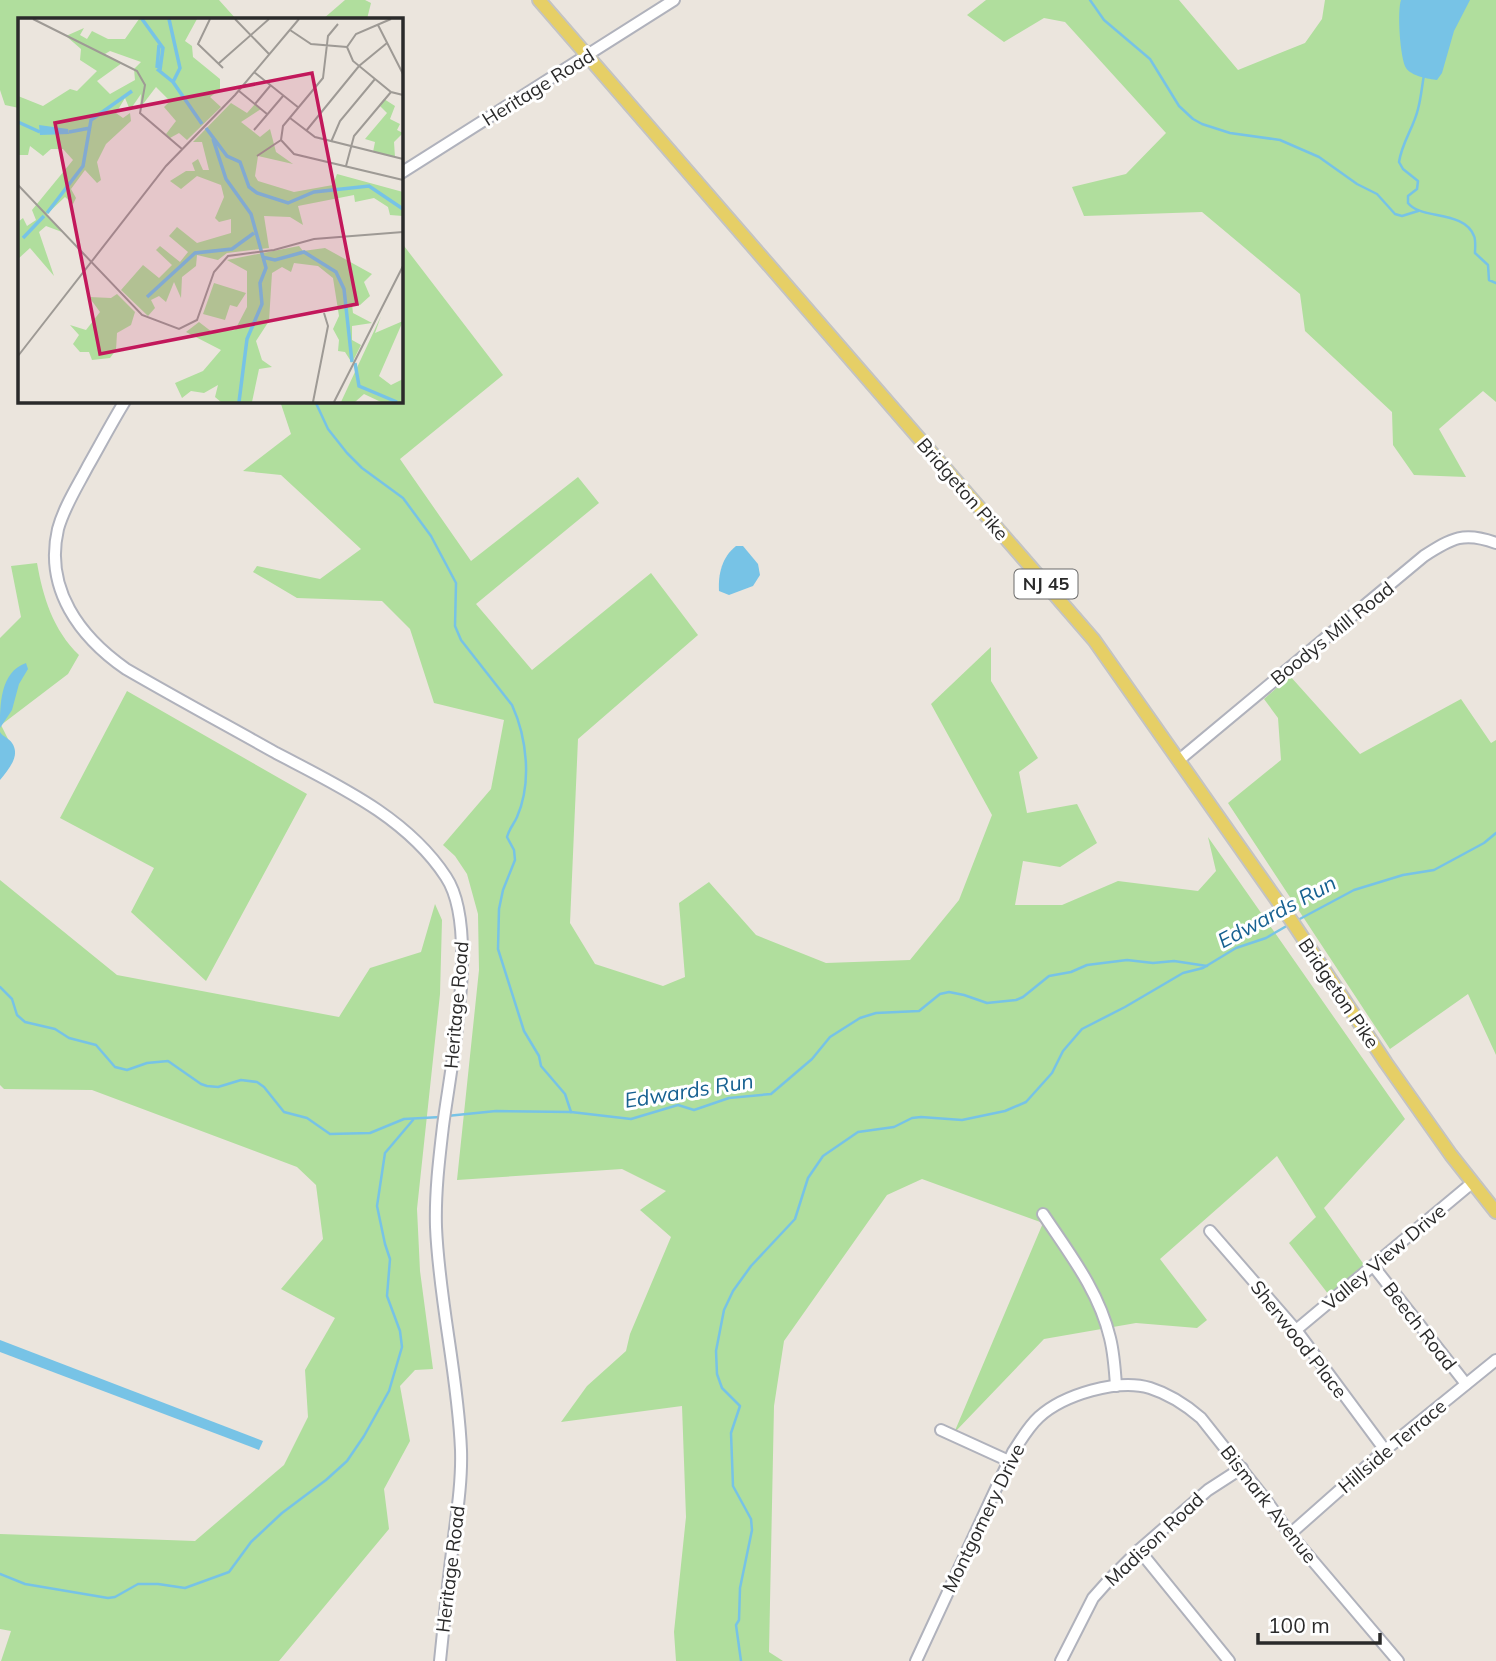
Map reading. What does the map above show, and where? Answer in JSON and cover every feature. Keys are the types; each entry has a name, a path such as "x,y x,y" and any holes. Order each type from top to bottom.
{"main road":[{"name":"Bridgeton Pike","path":"539,0 1094,640 1293,923 1386,1063 1496,1212"}],"street":[{"name":"Heritage Road","path":"402,172 674,0"},
{"name":"Heritage Road","path":"124,402 69,501 58,531 58,573 69,611 83,632 107,656 139,677 366,803 411,838 444,873 457,900 463,936 437,1184 436,1238 459,1417 461,1462 440,1661"},
{"name":"Boodys Mill Road","path":"1179,760 1424,556 1453,539 1465,536 1496,543"},
{"name":"Valley View Drive","path":"1296,1330 1472,1183"},
{"path":"1043,1214 1095,1296 1110,1337 1116,1386"},
{"name":"Sherwood Place","path":"1210,1231 1296,1330 1385,1450"},
{"name":"Beech Road","path":"1374,1267 1466,1384"},
{"name":"Hillside Terrace","path":"1290,1534 1385,1450 1496,1360"},
{"name":"Montgomery Drive","path":"916,1661 1009,1461 1028,1429 1059,1402 1077,1394 1116,1386"},
{"name":"Bismark Avenue","path":"1116,1386 1148,1387 1190,1409 1216,1434 1290,1534 1398,1661"},
{"path":"941,1430 1009,1461"},
{"name":"Madison Road","path":"1061,1661 1093,1598 1139,1550 1208,1490 1242,1468"},
{"path":"1139,1550 1229,1661"}],"green space":[{"path":"0,0 219,0 235,18 18,18 18,108 5,105 0,90"},
{"path":"345,0 365,0 371,3 367,18 324,18"},
{"path":"986,0 1179,0 1238,70 1305,43 1322,19 1325,0 1496,0 1496,402 1483,391 1439,429 1466,477 1414,475 1393,445 1392,412 1305,331 1300,294 1202,212 1084,216 1072,187 1126,174 1166,133 1065,22 1044,18 1004,42 967,15"},
{"path":"402,243 503,375 400,459 471,561 578,477 599,503 476,604 532,670 651,573 698,635 578,739 570,923 595,964 663,986 685,977 679,903 709,882 756,935 826,963 910,960 959,900 992,815 931,704 991,647 991,681 1038,758 1019,772 1027,813 1077,804 1097,843 1060,867 1023,861 1015,905 1062,905 1118,881 1198,891 1216,871 1208,837 1405,1119 1324,1208 1367,1269 1332,1299 1289,1243 1316,1217 1277,1156 1160,1259 1207,1320 1197,1328 1136,1323 1044,1339 954,1433 1043,1223 922,1179 887,1195 784,1341 774,1406 769,1652 783,1661 676,1661 674,1632 686,1517 682,1406 561,1422 587,1386 626,1351 630,1334 671,1237 640,1210 666,1191 622,1169 457,1180 479,970 478,914 467,874 455,856 443,845 491,789 504,720 434,703 410,629 382,601 297,598 253,572 257,566 320,579 361,549 281,475 243,471 291,434 280,402 402,402"},
{"path":"37,563 50,612 62,635 79,655 68,674 1,725 15,753 0,777 0,638 21,617 11,566"},
{"path":"1290,676 1360,754 1461,699 1491,743 1496,740 1496,1055 1468,994 1390,1049 1228,803 1281,760 1278,718 1264,699"},
{"path":"127,691 307,794 206,981 131,912 154,868 60,818"},
{"path":"0,880 117,975 339,1017 370,968 421,952 435,904 442,920 440,994 417,1209 420,1271 433,1369 415,1370 400,1386 410,1441 384,1489 389,1529 279,1661 1,1661 11,1631 0,1629 0,1534 195,1541 284,1465 308,1417 305,1370 335,1318 281,1289 323,1239 316,1185 297,1167 92,1090 4,1089 0,1085"}],"water":[{"path":"1401,0 1470,0 1454,31 1442,73 1437,80 1416,75 1406,68 1400,34"},
{"path":"736,546 743,546 758,564 760,575 753,586 729,595 719,591 719,578 724,561"},
{"path":"26,663 28,669 19,684 12,710 0,728 1,700 6,681 17,667"},
{"path":"0,732 12,743 15,753 7,772 0,780"},
{"path":"0,1340 263,1441 259,1450 0,1352"}],"waterway":[{"path":"1090,0 1104,20 1150,59 1179,106 1193,119 1230,133 1280,140 1319,157 1357,184 1377,194 1395,214 1402,216 1418,211"},
{"path":"1424,75 1416,116 1399,162 1403,169 1418,181 1417,189 1408,196 1408,203 1422,212 1461,222 1469,228 1475,238 1475,253 1488,265 1489,280 1496,283"},
{"path":"315,402 328,429 347,453 362,468 403,498 431,536 456,583 455,626 461,640 512,705 517,718 526,761 525,790 522,804 507,837 514,850 515,860 499,909 498,949 524,1031 539,1056 541,1066 565,1094 571,1112"},
{"name":"Edwards Run","path":"1296,921 1354,890 1403,875 1434,870 1484,843 1496,833"},
{"path":"741,1661 736,1625 739,1620 740,1588 752,1530 751,1519 733,1486 731,1433 740,1406 722,1388 717,1374 716,1351 724,1310 733,1291 751,1266 795,1219 808,1178 823,1156 858,1132 894,1127 912,1118 962,1120 1005,1111 1026,1102 1052,1073 1063,1051 1082,1029 1183,973 1203,968 1236,948 1266,938 1290,924"},
{"name":"Edwards Run","path":"447,1116 496,1111 571,1112 631,1119 678,1105 694,1110 729,1098 771,1094 812,1059 830,1037 860,1018 876,1013 919,1011 940,994 949,992 987,1003 1016,1000 1049,976 1071,972 1087,965 1127,960 1153,963 1174,961 1207,966"},
{"name":"Edwards Run","path":"0,987 12,999 17,1015 25,1022 55,1029 69,1038 96,1045 115,1067 127,1070 147,1063 168,1061 207,1086 218,1087 241,1080 257,1082 284,1112 307,1118 330,1134 370,1133 404,1119 441,1117"},
{"path":"0,1574 25,1584 108,1598 138,1584 185,1588 229,1572 251,1542 282,1513 347,1461 389,1391 402,1347 400,1331 387,1296 390,1259 377,1206 385,1153 413,1120"}]}
